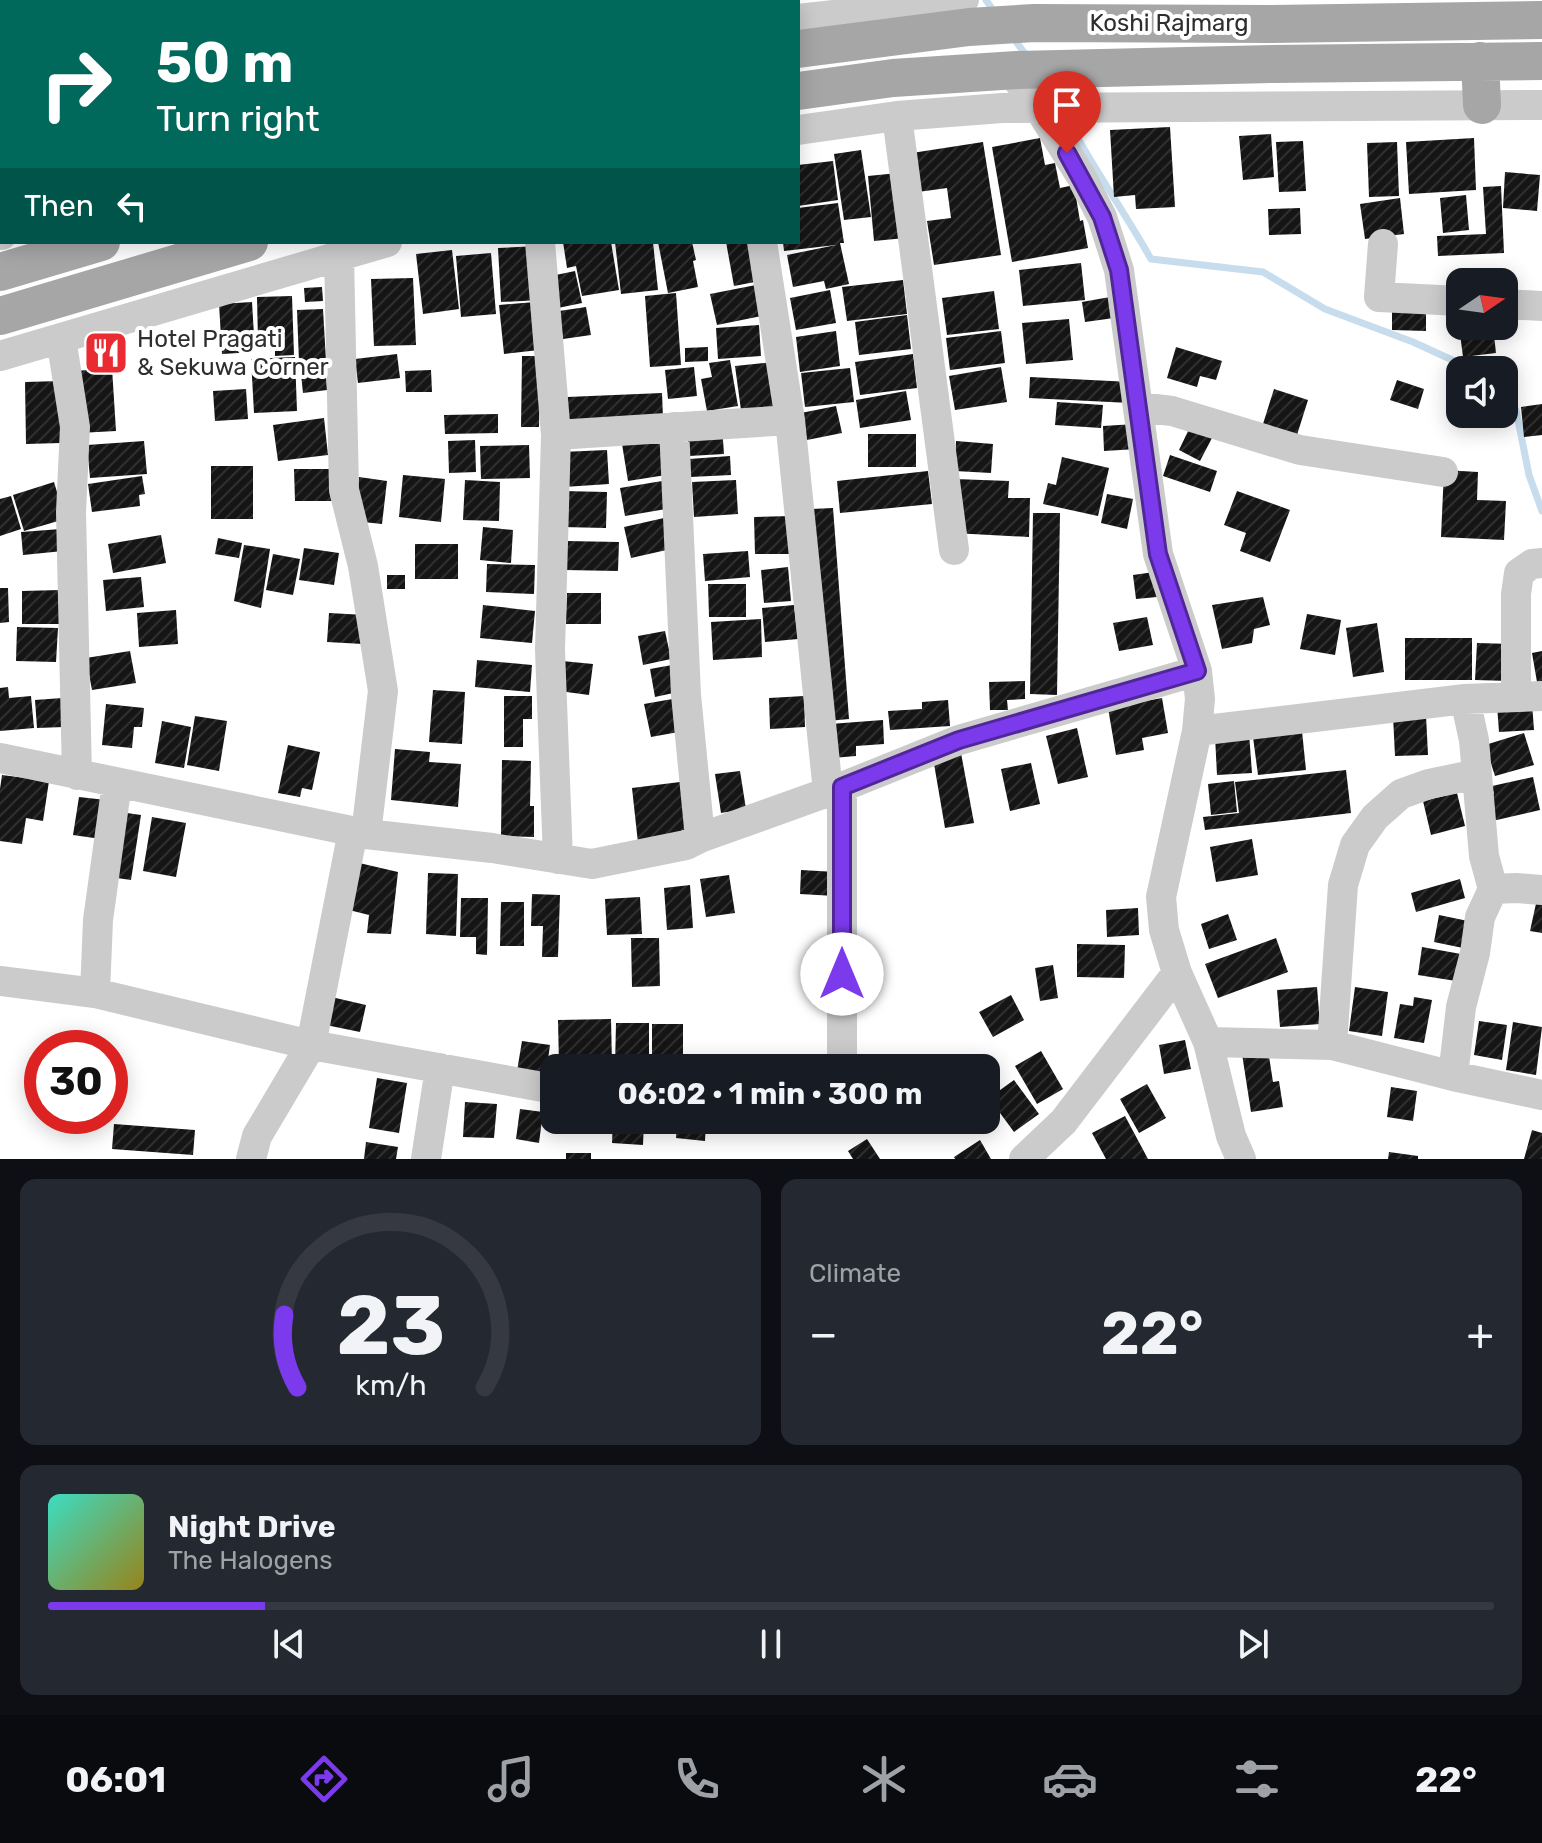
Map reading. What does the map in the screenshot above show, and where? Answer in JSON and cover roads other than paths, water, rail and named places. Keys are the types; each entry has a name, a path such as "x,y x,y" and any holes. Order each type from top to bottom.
{"main road":[{"name":"Koshi Rajmarg","path":"800,49 1020,18 1178,12 1542,20"},
{"path":"1480,61 1482,105"},
{"name":"Koshi Rajmarg","path":"800,91 893,78 1024,70 1542,61"},
{"path":"0,272 94,244"},
{"path":"0,316 242,244"}],"street":[{"path":"800,19 964,0"},
{"path":"1024,70 1054,107 1081,176 1102,217 1119,270 1158,554 1197,671 1200,699 1197,731 1161,897 1164,930 1177,973 1208,1042 1231,1136 1241,1159"},
{"path":"800,130 897,116 989,109 1542,105"},
{"path":"897,116 954,550"},
{"path":"0,356 380,244"},
{"path":"540,244 556,435 550,650 558,859"},
{"path":"762,244 790,420 835,789 842,1054"},
{"path":"1383,244 1379,297 1446,300"},
{"path":"251,1159 257,1136 311,1045 360,832 383,691 363,566 344,490 339,256"},
{"path":"1518,305 1542,306"},
{"path":"61,338 75,427 71,512 77,775"},
{"path":"1138,407 1172,411 1300,450 1443,472"},
{"path":"556,435 790,420"},
{"path":"674,427 686,695 700,838"},
{"path":"1197,731 1465,699 1529,697 1516,594 1519,573 1532,564 1542,563"},
{"path":"0,758 360,832 592,864 686,845 959,740 1197,671"},
{"path":"1453,1076 1461,1007 1475,953 1480,917 1493,889 1484,856 1474,740 1465,699"},
{"path":"1332,1045 1343,885 1355,845 1375,817 1401,794 1429,784 1477,774"},
{"path":"95,993 98,920 117,783"},
{"path":"1493,889 1542,890"},
{"path":"1024,1159 1064,1121 1177,973"},
{"path":"0,981 95,993 311,1045 540,1086"},
{"path":"1208,1042 1332,1045 1542,1095"},
{"path":"426,1159 440,1068"}],"waterway":[{"path":"986,0 995,13"},
{"path":"1012,36 1028,58"},
{"path":"1065,115 1151,259 1263,272 1325,309 1446,357"},
{"path":"1518,420 1529,475 1542,511"}],"place":[{"name":"Hotel Pragati & Sekuwa Corner","path":"106,353"}]}
